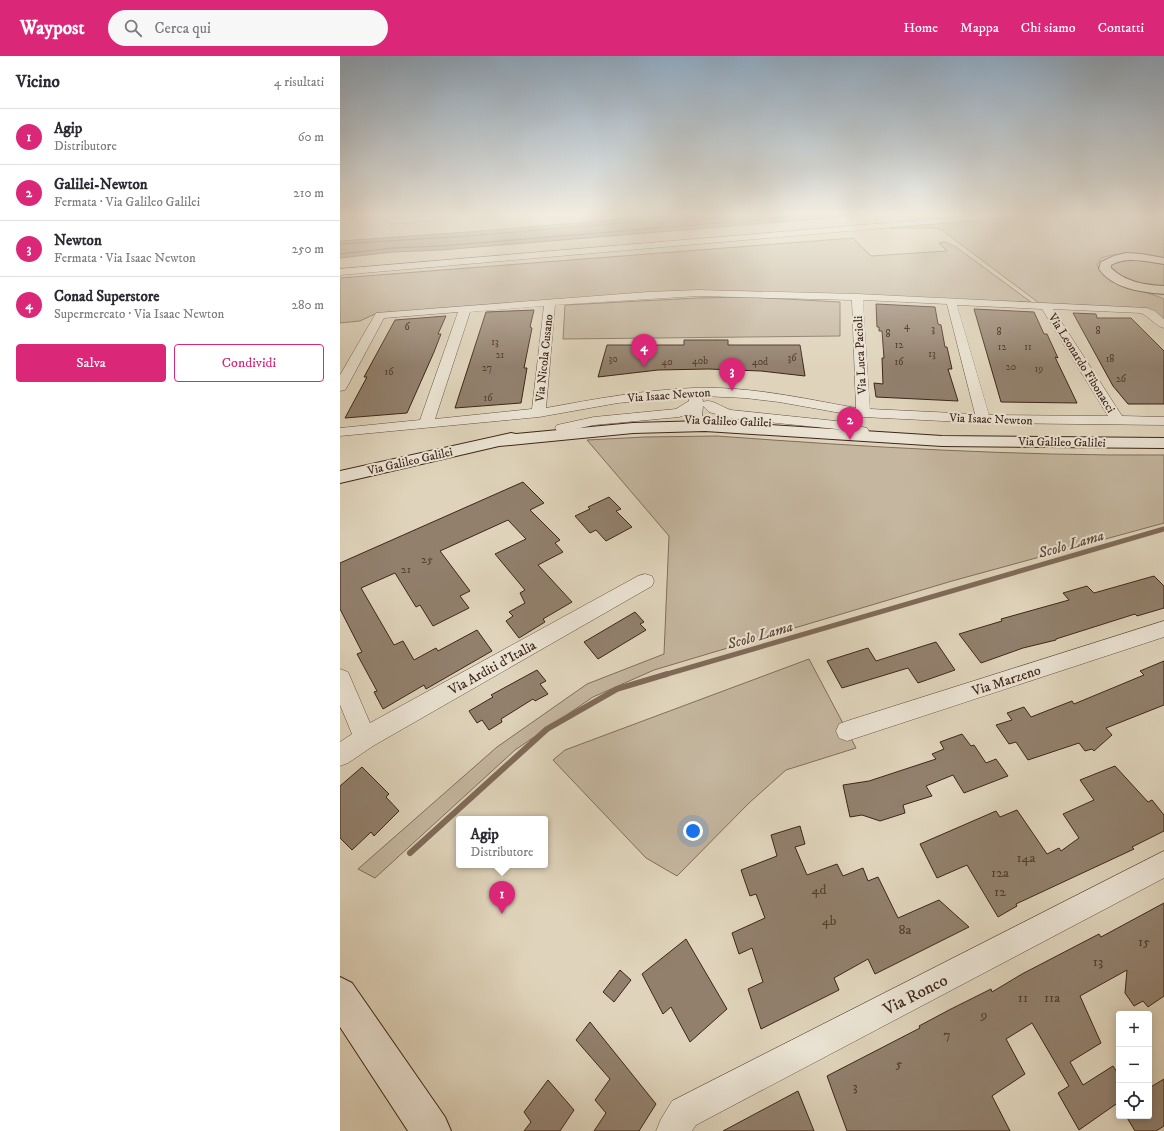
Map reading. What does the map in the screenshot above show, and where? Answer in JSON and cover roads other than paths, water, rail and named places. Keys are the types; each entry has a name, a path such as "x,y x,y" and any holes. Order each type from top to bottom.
{"main road":[{"path":"1105,265 1105,269 1109,274 1118,279 1145,287 1164,290"},
{"path":"1145,287 1164,296"},
{"name":"Via Galileo Galilei","path":"342,477 438,454 562,428 630,421 701,420 774,423 862,431 945,436 959,440"},
{"name":"Via Galileo Galilei","path":"497,441 634,428 705,426 927,440 1164,443"},
{"path":"340,995 431,1131"}],"street":[{"path":"340,272 420,265"},
{"path":"340,387 380,315 550,302 648,295 742,293 856,297 1143,310 1151,313 1164,325"},
{"name":"Via Luca Pacioli","path":"856,297 863,413"},
{"path":"951,301 983,419"},
{"name":"Via Nicola Cusano","path":"539,413 550,302"},
{"name":"Via Leonardo Fibonacci","path":"1046,305 1118,421"},
{"path":"426,424 465,309"},
{"path":"634,428 643,425 687,424 701,420 707,413 702,397"},
{"path":"562,428 594,421 679,413 686,410 702,397"},
{"path":"702,397 714,409 729,414 836,425 862,431"},
{"name":"Via Isaac Newton","path":"340,432 539,413 618,399 702,397 779,398 863,413 983,419 1164,421"},
{"path":"701,420 707,423 757,426 769,430"},
{"name":"Via Arditi d'Italia","path":"340,755 365,738 645,581"},
{"name":"Via Marzeno","path":"847,731 1164,629"},
{"path":"340,678 365,738"},
{"name":"Via Ronco","path":"672,1131 684,1113 1164,864"}],"waterway":[{"name":"Scolo Lama","path":"664,675 1164,529"},
{"name":"Scolo Lama","path":"410,853 547,729 617,689 667,674"}],"place":[{"name":"Conad Superstore","path":"644,367"},
{"name":"Newton","path":"732,391"},
{"name":"Galilei-Newton","path":"850,440"},
{"name":"Agip","path":"502,914"}]}
